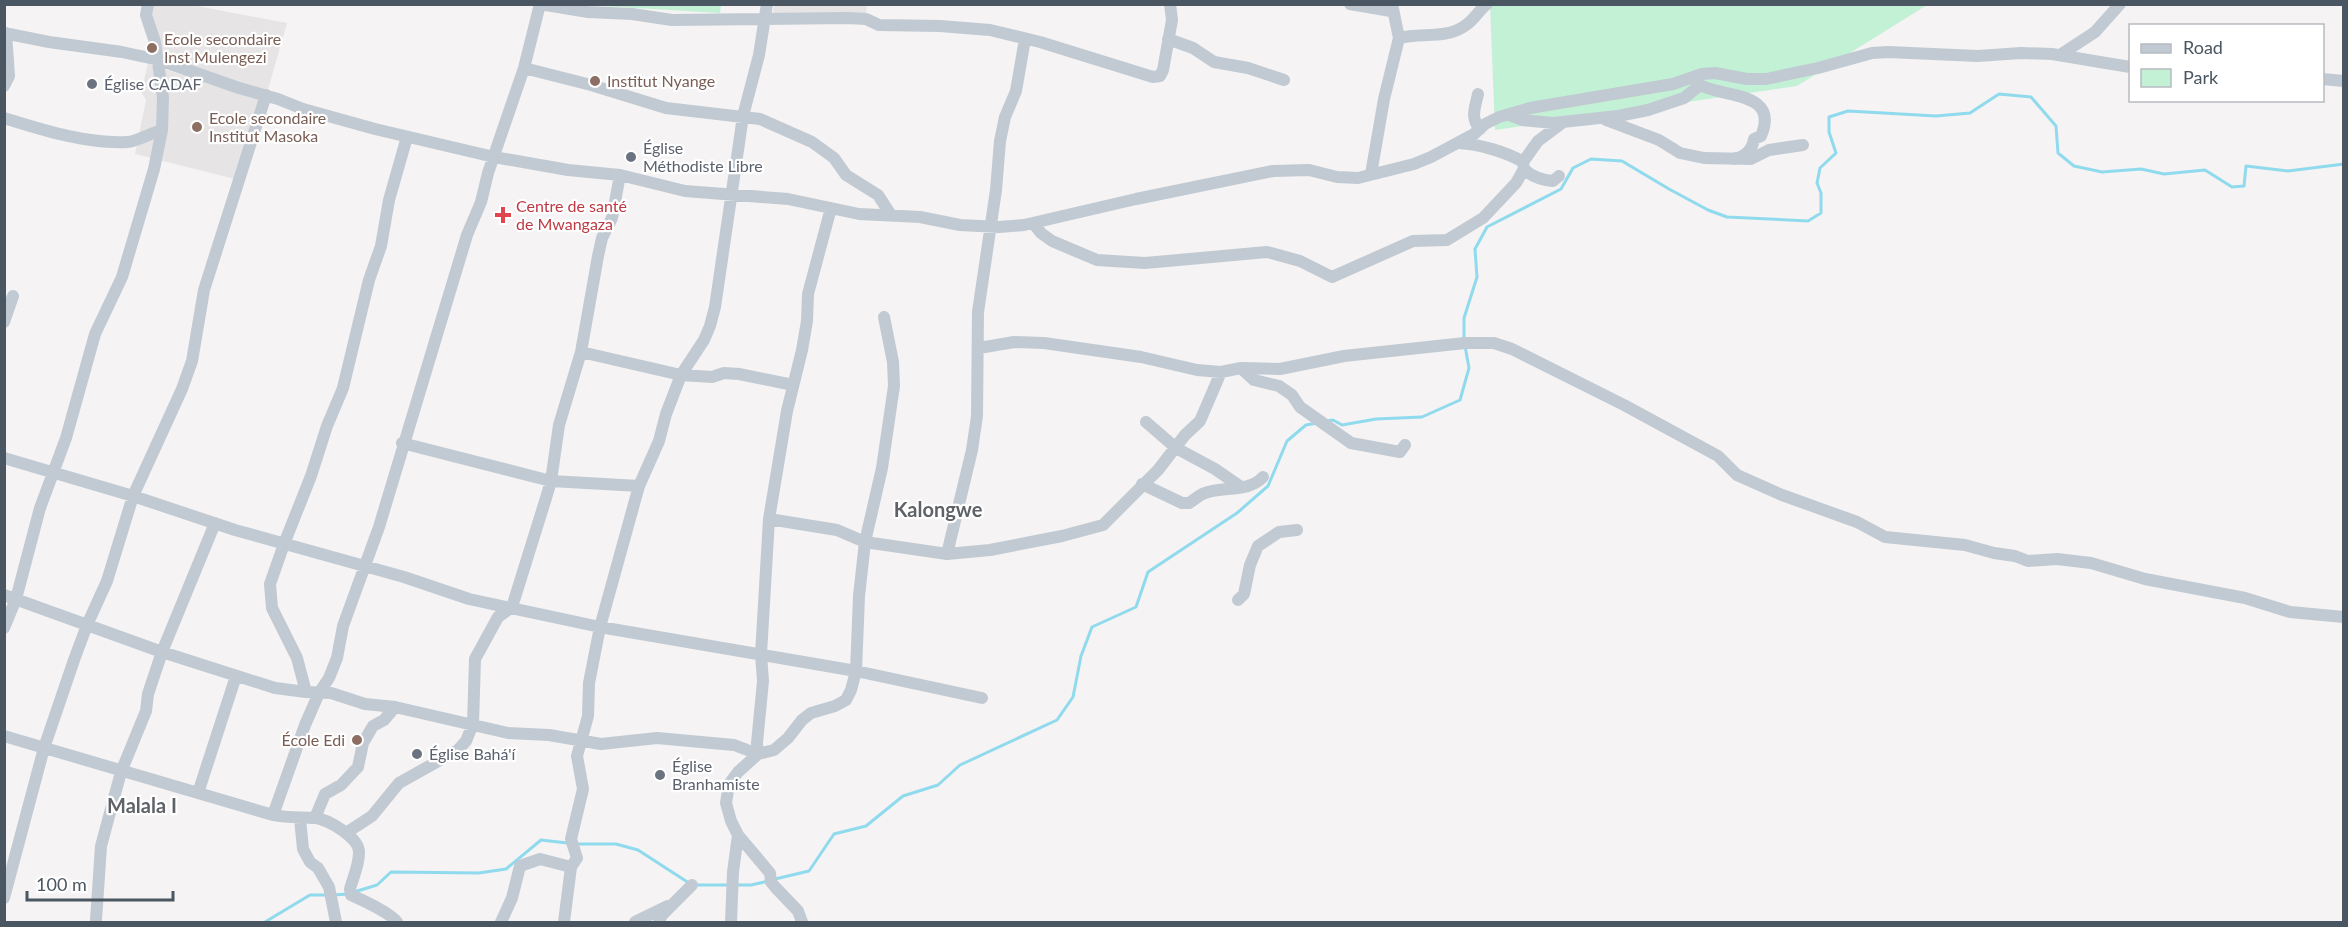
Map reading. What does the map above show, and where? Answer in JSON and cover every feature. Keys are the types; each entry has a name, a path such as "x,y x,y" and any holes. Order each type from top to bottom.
{"street":[{"path":"4,628 10,597 66,438 95,334 122,277 154,169 162,130 163,97 159,60 146,15 147,4"},
{"path":"312,693 329,678 337,658 343,626 379,527 402,443 467,235 476,216 524,68 540,4 588,12 632,14 672,20 866,20 879,25 990,30 1153,77 1160,76 1163,70 1172,20 1170,4"},
{"path":"564,922 571,867 577,858 571,839 582,792 577,756 583,741 588,716 589,683 600,627 639,486 659,441 666,414 681,375 687,369 710,326 725,246 730,195 743,116 753,81 767,4"},
{"path":"1350,4 1392,8 1399,38 1384,99 1371,174"},
{"path":"1399,38 1452,32 1466,26 1486,4"},
{"path":"2060,55 2095,33 2120,4"},
{"path":"4,86 9,76 5,33 159,60 303,109 407,137 494,157 568,170 620,175 685,191 788,199 860,214 920,217 960,225 991,227 1024,225 1264,172 1309,170 1349,179 1414,164 1457,143 1490,121 1530,108 1673,84 1701,85 1766,79 1818,68 1872,52 1978,57 2028,53 2060,55 2129,67"},
{"path":"947,554 972,450 977,416 978,312 1003,124 1016,92 1025,39"},
{"path":"1168,39 1193,48 1214,62 1248,68 1284,80"},
{"path":"524,68 591,85 666,108 743,116 768,123 823,150 834,158 846,175 878,195 891,215"},
{"path":"1673,84 1693,76 1715,73 1747,79"},
{"path":"2324,79 2343,81"},
{"path":"1509,115 1542,122 1599,118 1648,110 1684,98 1701,85"},
{"path":"1701,85 1742,95 1764,111 1766,124 1761,136 1754,139 1753,146 1743,157 1734,159"},
{"path":"1478,94 1473,117 1474,123 1480,129"},
{"path":"4,898 44,748 87,625 107,581 133,496 182,389 192,361 204,290 266,95"},
{"path":"4,118 59,134 129,142 148,133 162,130"},
{"path":"1599,118 1659,140 1680,153 1704,158 1751,159 1769,150 1803,145"},
{"path":"1033,223 1052,241 1097,260 1145,263 1267,252 1300,261 1332,277 1413,241 1447,240 1483,218 1516,183 1538,141 1565,120"},
{"path":"273,815 305,725 312,693 272,608 270,584 343,388 369,280 381,246 388,200 407,137"},
{"path":"1457,143 1474,144 1511,155 1530,175 1545,180 1553,181 1559,176"},
{"path":"346,832 372,816 399,783 458,750 466,741 473,724 475,659 498,617 513,608 551,481 559,425 581,352 600,247 612,218 620,175"},
{"path":"758,754 769,519 793,385 802,350 807,321 808,294 831,208"},
{"path":"4,322 13,296"},
{"path":"802,922 793,906 771,882 770,873 738,835 726,802 729,784 738,772 758,754 774,750 811,713 846,700 851,690 856,671 859,596 865,542 882,468 894,386 893,362 884,317"},
{"path":"979,348 1014,342 1044,343 1142,357 1197,370 1221,372 1241,368 1280,369 1344,356 1453,344 1494,342 1512,349 1689,440 1718,456 1737,475 1782,495 1857,522 1877,535 1913,541 1965,545 2028,561 2057,559 2091,563 2145,579 2245,598 2290,612 2343,616"},
{"path":"581,352 681,375 712,377 724,373 739,374 793,385"},
{"path":"1241,368 1254,380 1279,386 1292,395 1300,407 1351,443 1400,452 1406,445"},
{"path":"769,519 837,530 865,542 947,554 990,550 1062,536 1102,525 1158,470 1185,435 1200,421 1221,372"},
{"path":"1146,422 1176,448 1215,469 1241,488"},
{"path":"402,443 551,481 639,486"},
{"path":"4,458 469,599 600,627 856,671 982,698"},
{"path":"1142,484 1189,503 1203,493 1241,488 1263,477"},
{"path":"96,920 101,846 121,772 146,711 148,694 162,652 215,523"},
{"path":"1238,600 1244,594 1250,565 1258,546 1279,532 1297,530"},
{"path":"10,597 162,652 275,688 331,693 365,704 395,707 508,733 549,735 602,744 657,738 734,745 758,754"},
{"path":"198,793 236,676"},
{"path":"315,818 325,794 341,785 358,767 363,743 373,726 384,720 395,707"},
{"path":"4,736 273,815 326,821 346,832 358,844 360,853 350,889 351,895 371,904 393,917 397,922"},
{"path":"300,819 303,849 329,887 336,922"},
{"path":"731,922 733,872 738,835"},
{"path":"501,922 512,898 520,866 540,859 571,867"},
{"path":"658,922 692,885"},
{"path":"634,922 675,904"}],"shaded area":[{"path":"150,5 192,5 287,23 267,93 162,59"},
{"path":"774,5 867,5 866,14 773,13"},
{"name":"Ecole secondaire Institut Masoka","path":"148,64 260,100 239,180 135,154 146,100 141,92"}],"green space":[{"path":"584,5 721,5 720,13"},
{"path":"1490,5 1927,5 1797,86 1495,130"}],"waterway":[{"path":"1464,340 1464,318 1477,277 1475,249 1487,227 1561,189 1573,168 1591,159 1622,161 1708,210 1727,217 1808,221 1821,213 1821,193 1817,183 1820,168 1836,153 1829,132 1829,117 1848,111 1936,116 1970,113 1999,94 2031,97 2056,126 2058,153 2074,166 2102,172 2141,169 2164,174 2205,170 2232,187 2244,186 2246,166 2288,171 2344,164"},
{"path":"1326,421 1333,420 1342,425 1376,419 1422,417 1460,400 1469,368 1465,346"},
{"path":"775,879 809,871 834,834 866,826 903,796 938,785 960,765 1057,720 1073,697 1081,656 1092,627 1136,607 1148,572 1237,513 1268,486 1287,441 1306,425 1317,423"},
{"path":"354,892 377,885 391,872 479,873 506,869 541,840 567,843"},
{"path":"577,844 616,844 638,850 689,883"},
{"path":"737,885 769,881"},
{"path":"695,885 730,885"},
{"path":"334,895 348,894"},
{"path":"265,922 310,895 327,895"}],"place":[{"name":"Ecole secondaire Inst Mulengezi","path":"152,48"},
{"name":"Institut Nyange","path":"595,81"},
{"name":"Église CADAF","path":"92,84"},
{"name":"Ecole secondaire Institut Masoka","path":"197,127"},
{"name":"Église Méthodiste Libre","path":"631,157"},
{"name":"Centre de santé de Mwangaza","path":"503,215"},
{"name":"École Edi","path":"357,740"},
{"name":"Église Bahá'í","path":"417,754"},
{"name":"Église Branhamiste","path":"660,775"}],"district":[{"name":"Kalongwe","path":"938,510"},
{"name":"Malala I","path":"142,806"}]}
